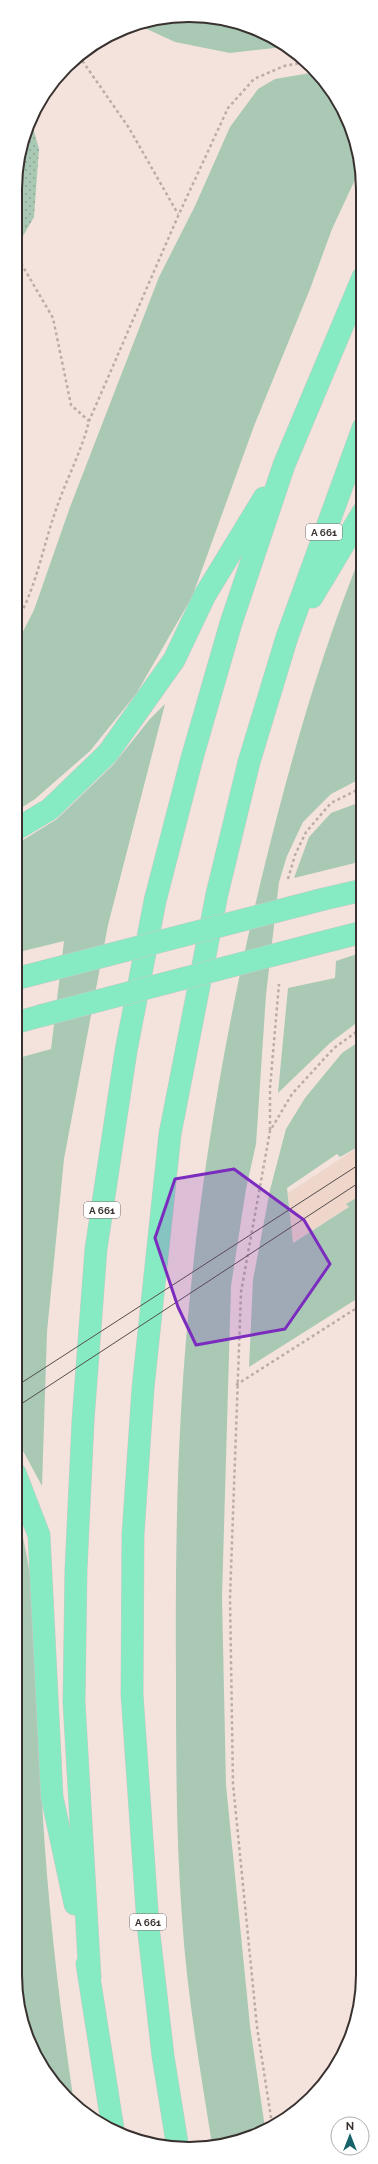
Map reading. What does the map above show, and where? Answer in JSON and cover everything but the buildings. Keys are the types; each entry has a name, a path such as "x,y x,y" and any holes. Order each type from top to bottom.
{"highway":[{"name":"A 661","path":"112,2124 90,1978 74,1702 76,1570 82,1429 96,1249 126,1051 155,901 192,758 231,623 284,465 356,294"},
{"name":"A 661","path":"177,2142 163,2056 148,1925 132,1694 133,1535 143,1388 170,1134 217,894 249,762 287,637 356,447"},
{"path":"22,826 50,809 108,754 174,660 205,595 284,465"},
{"path":"287,637 356,524"},
{"path":"22,977 356,892"},
{"path":"22,1021 356,934"},
{"path":"22,1491 39,1535 52,1797 90,1978"}],"path":[{"path":"82,61 129,128 179,214"},
{"path":"22,613 26,606 58,504 85,439 89,422 179,214 228,108 254,79 284,66 299,63"},
{"path":"22,265 54,318 71,405 89,422"},
{"path":"271,2120 257,2027 234,1784 230,1598 236,1385 241,1292 270,1131 292,1094 334,1048 356,1032"},
{"path":"236,1385 356,1308"}],"highlighted area":[{"path":"234,1169 304,1220 330,1264 285,1329 196,1345 178,1307 155,1238 175,1179"}],"shaded area":[{"path":"356,1149 356,1198 347,1204 349,1207 292,1243 288,1193"}],"green space":[{"path":"178,22 211,23 243,31 263,39 278,48 230,53 175,42 145,28"},
{"path":"309,73 315,79 328,96 339,115 353,156 356,178 332,229 310,289 254,426 192,597 136,694 90,751 35,799 22,807 22,633 34,610 70,507 159,277 195,206 230,127 258,89 275,79"},
{"path":"33,129 39,149 34,217 22,238 23,167"},
{"path":"356,567 356,781 331,794 303,822 287,856 279,882 266,995 256,1144 246,1189 231,1286 222,1597 226,1785 250,2026 264,2124 243,2133 212,2141 194,2031 187,1975 177,1827 176,1540 184,1361 194,1259 209,1144 218,1087 240,973 266,860 297,742 321,664"},
{"path":"165,704 108,925 64,1159 47,1332 42,1486 22,1449 22,1057 51,1049 64,941 22,951 22,841 57,819 114,764 149,720"},
{"path":"356,804 356,863 294,878 309,837 331,813"},
{"path":"356,954 356,1023 330,1043 278,1093 288,988 335,978 336,961"},
{"path":"356,1044 356,1148 340,1157 337,1154 287,1188 293,1243 349,1207 346,1204 356,1198 356,1299 249,1367 253,1280 270,1190 286,1129 305,1098 342,1053"},
{"path":"22,1534 30,1575 37,1643 43,1821 49,1902 73,2095 50,2068 39,2049 25,2008 22,1986"}],"tram line":[{"path":"22,1382 356,1167"},
{"path":"22,1403 356,1185"}]}
